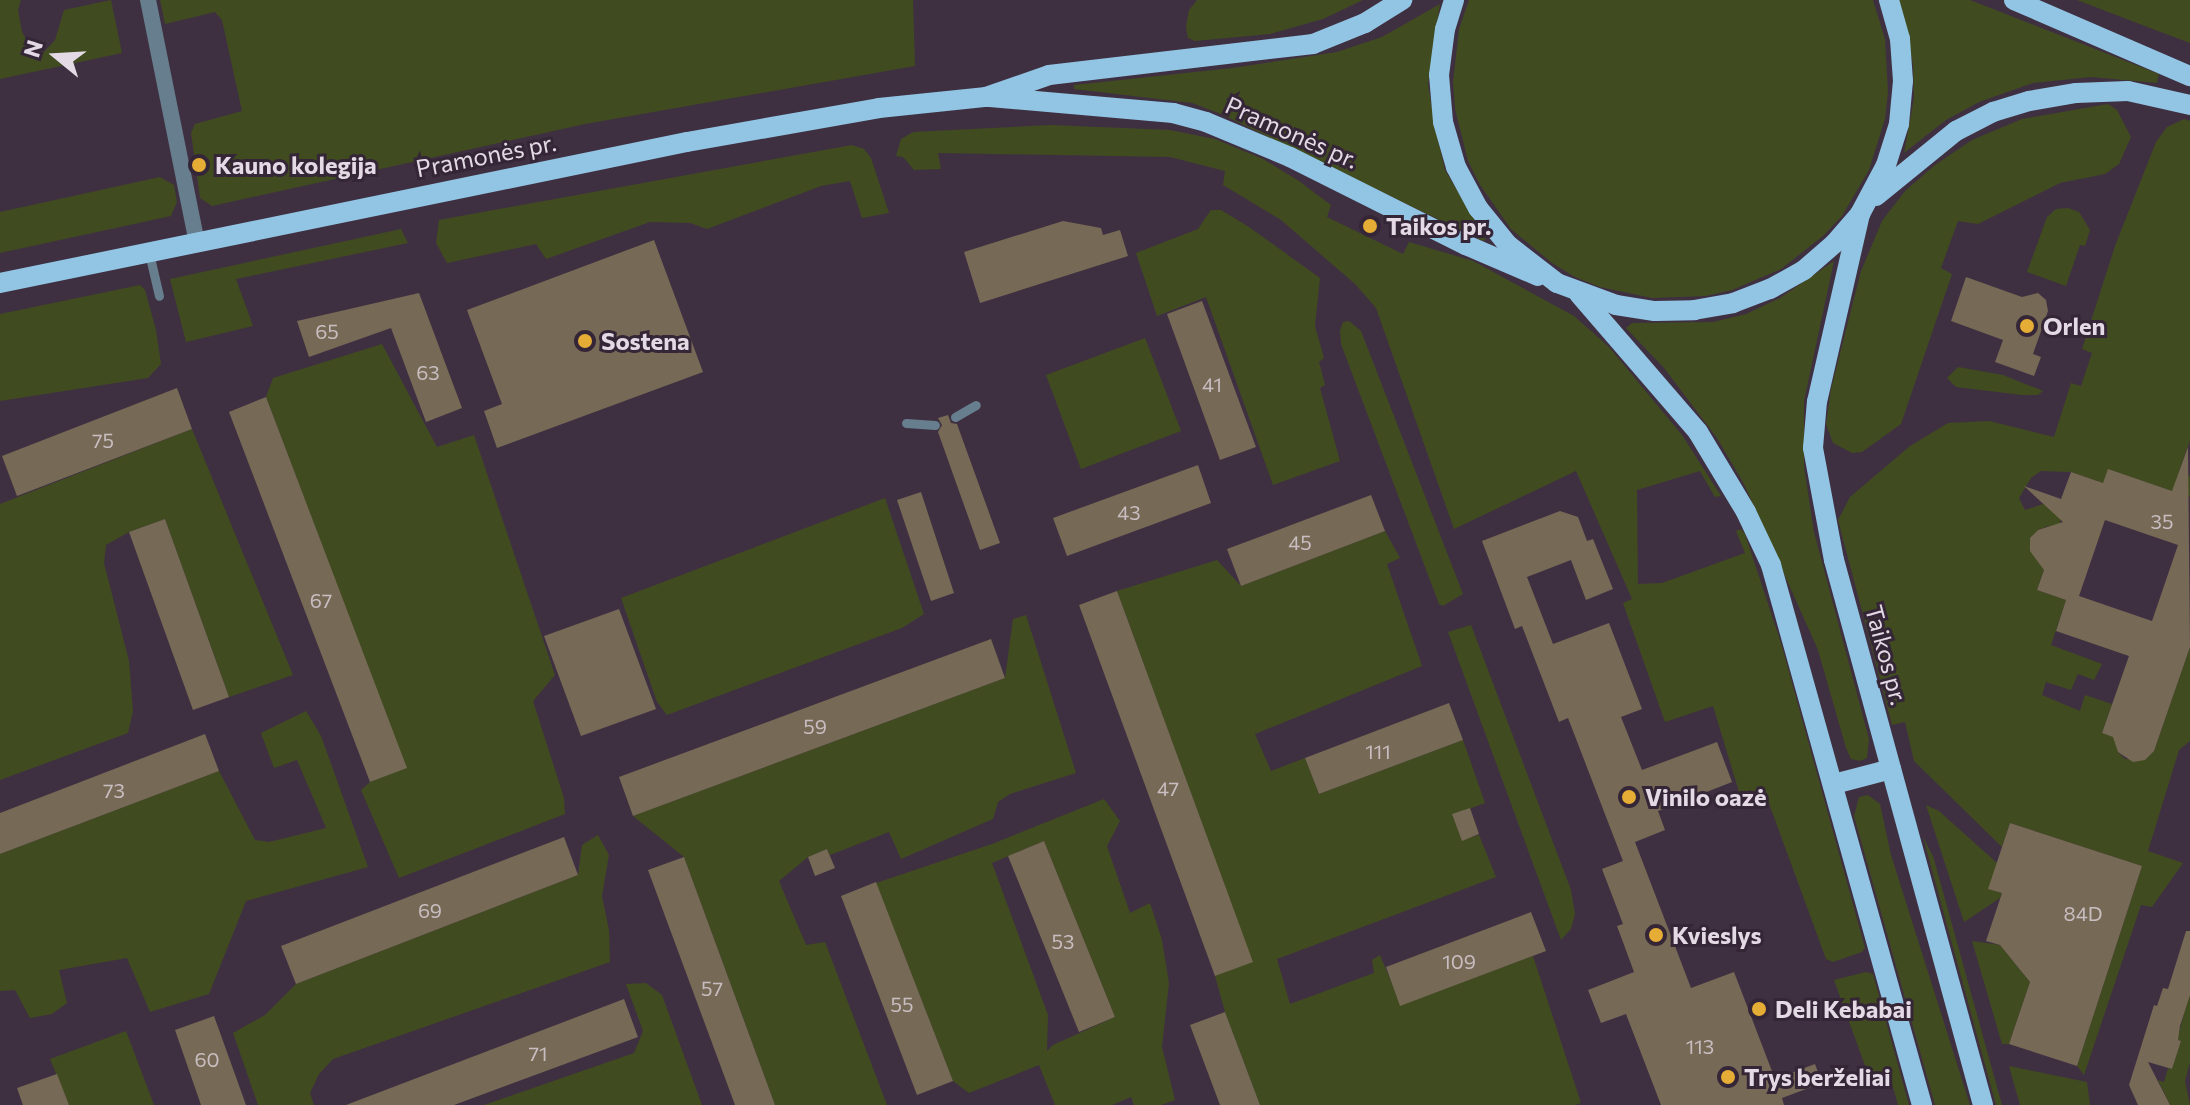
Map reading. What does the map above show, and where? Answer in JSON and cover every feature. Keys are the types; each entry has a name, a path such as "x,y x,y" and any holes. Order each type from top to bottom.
{"main road":[{"name":"Pramonės pr.","path":"986,97 1049,75 1313,44 1365,23 1402,0"},
{"path":"1454,0 1445,29 1439,75 1443,122 1456,167 1478,208 1508,245 1557,283 1579,294 1616,305 1655,311 1694,310 1733,303 1770,289 1804,270 1834,244 1863,209 1956,131 1993,112 2058,95 2101,91 2128,91 2190,105"},
{"path":"1863,209 1886,165 1900,110 1903,81 1900,39 1889,0"},
{"path":"2014,0 2190,76"},
{"name":"Pramonės pr.","path":"0,283 702,139 879,108 986,97 1173,113 1206,122 1290,157 1494,258 1557,283"},
{"name":"Taikos pr.","path":"1863,209 1817,401 1813,448 1834,560 1983,1105"},
{"path":"1579,294 1698,432 1746,512 1771,565 1922,1105"},
{"path":"1834,784 1891,769"}],"street":[{"path":"148,0 197,242"}],"lane":[{"path":"149,251 159,296"},
{"path":"955,417 976,405"},
{"path":"906,423 935,425"}],"green space":[{"path":"0,0 21,0 18,10 22,32 30,45 43,53 55,40 64,10 111,0 122,53 0,79"},
{"name":"Kauno kolegija","path":"160,0 913,0 915,66 585,124 212,206 200,198 191,133 195,124 242,111 222,20 215,12 165,24"},
{"path":"1197,0 1363,0 1323,19 1270,34 1195,41 1188,38 1186,27 1189,10"},
{"path":"1469,0 1873,0 1885,39 1888,92 1885,119 1869,170 1842,216 1823,236 1781,269 1732,290 1706,296 1652,298 1600,287 1575,277 1552,263 1511,229 1480,185 1468,161 1455,109 1453,82 1459,29"},
{"path":"1899,0 1970,0 2159,74 2157,83 2091,77 2033,83 1979,102 1946,120 1904,153 1914,98 1913,64"},
{"path":"2077,0 2190,0 2190,43 2150,28"},
{"path":"1440,4 1428,84 1436,132 1445,170 1486,239 1483,241 1221,114 1192,103 1074,89 1074,85 1232,68 1337,52 1382,37"},
{"path":"2108,104 2117,110 2131,137 2119,164 2105,174 2060,183 1978,224 1958,221 1941,268 1952,274 1901,424 1862,452 1852,453 1833,443 1826,424 1831,389 1861,271 1882,221 1905,191 1935,165 1972,140 2022,119"},
{"path":"2184,119 2190,121 2190,441 2179,471 2190,476 2190,497 2109,470 2103,483 2071,472 2041,471 2031,478 2019,498 2025,510 2043,504 2063,512 2058,530 2048,526 2038,530 2030,539 2046,564 2037,590 2066,600 2051,645 2102,664 2094,680 2078,674 2071,690 2046,682 2042,695 2080,711 2085,695 2112,704 2102,733 2116,738 2118,752 2125,759 2145,760 2154,751 2190,647 2190,741 2179,750 2148,851 2183,863 2152,907 2141,905 2084,1075 2077,1066 2142,866 2010,823 2002,847 1914,761 1905,722 1892,725 1838,520 1850,497 1910,446 1948,423 1989,421 2054,437 2071,383 2081,386 2092,353 2082,349 2115,246 2156,142 2167,127"},
{"path":"1050,125 1170,130 1215,139 1263,159 1299,181 1331,205 1327,217 1403,254 1409,242 1473,261 1574,316 1609,347 1682,435 1721,496 1715,497 1700,471 1637,490 1638,584 1662,583 1745,553 1736,531 1741,529 1745,534 1781,643 1865,948 1862,952 1833,962 1826,959 1767,798 1743,805 1713,706 1665,722 1623,603 1632,599 1576,471 1454,529 1376,308 1355,284 1281,220 1223,185 1225,171 1170,157 938,153 941,169 914,170 903,157 896,156 901,139 913,132"},
{"path":"852,145 864,149 871,158 889,213 862,218 850,181 821,186 707,229 690,223 650,222 546,259 536,244 447,263 436,243 439,220"},
{"path":"160,177 174,185 177,202 171,216 0,253 0,212"},
{"path":"2068,208 2079,212 2090,230 2085,246 2080,245 2066,286 2027,272 2047,217 2056,209"},
{"path":"1211,210 1221,210 1249,227 1320,278 1315,326 1324,358 1319,362 1325,385 1320,388 1340,461 1273,485 1206,297 1157,316 1136,253 1198,229"},
{"path":"401,229 408,243 236,279 253,326 186,342 170,279"},
{"path":"1834,261 1804,401 1804,467 1814,532 1869,739 1867,758 1860,761 1851,759 1846,748 1818,650 1744,484 1717,438 1664,368 1626,328 1632,323 1713,322 1746,314 1780,298"},
{"path":"140,285 145,290 156,330 161,364 148,378 0,401 0,314"},
{"path":"1349,321 1361,331 1463,594 1443,606 1439,604 1341,344 1343,322"},
{"path":"1145,338 1181,431 1081,469 1046,375"},
{"path":"382,344 437,447 474,435 555,675 533,701 564,798 565,814 399,878 361,790 370,782 406,768 266,397 273,378"},
{"path":"1958,367 2003,375 2043,391 2038,395 2022,395 1956,387 1947,378"},
{"path":"192,429 293,675 229,697 165,519 129,532 106,545 104,563 129,661 133,711 128,733 0,780 0,504"},
{"path":"885,498 924,614 902,628 667,715 657,702 621,598"},
{"path":"1385,531 1400,558 1387,564 1422,666 1255,734 1271,771 1305,758 1319,794 1463,740 1485,803 1453,815 1462,840 1479,835 1496,877 1277,959 1290,1004 1374,973 1372,960 1380,955 1401,1005 1533,956 1581,1103 1260,1105 1225,1012 1215,976 1252,961 1117,591 1217,560 1241,586"},
{"path":"1026,615 1076,773 1010,794 998,802 993,819 901,859 889,832 830,855 827,849 808,857 779,881 806,945 825,942 887,1105 775,1105 684,857 633,816 1005,678 1013,619"},
{"path":"1471,625 1571,890 1575,914 1571,929 1561,940 1448,632"},
{"path":"306,711 321,736 368,867 246,901 209,994 150,1012 127,958 59,970 67,1003 52,1014 30,1018 15,990 0,991 0,854 219,771 255,840 269,842 326,828 297,760 274,768 261,733"},
{"path":"1868,795 1880,804 1891,855 1970,1105 1935,1105 1854,816 1859,797"},
{"path":"1104,799 1120,821 1107,846 1130,913 1150,903 1162,940 1169,983 1162,1047 1175,1100 1161,1105 1134,1105 1131,1097 1112,1105 1055,1105 1039,1065 969,1093 953,1081 876,883 992,844","holes":["1044,841 1115,1017 1053,1045 1047,1051 1048,1015 992,863"]},
{"path":"1926,805 1939,811 1997,863 1989,889 2002,893 2000,898 1964,922"},
{"path":"598,835 609,855 602,896 609,930 610,962 333,1059 319,1074 310,1093 314,1105 258,1105 233,1033 265,1015 296,984 578,875 582,845"},
{"path":"1923,837 1933,856 2002,1105 1996,1105"},
{"path":"1972,941 2000,945 2030,982 2009,1044 2002,1044"},
{"path":"1866,972 1873,974 1909,1105 1898,1105 1891,1080 1872,1085 1834,980"},
{"path":"646,983 662,995 702,1105 484,1105 634,1053 643,1031 626,984"},
{"path":"2190,983 2190,1062 2185,1081 2190,1105 2170,1105 2158,1080 2164,1082 2168,1068 2172,1069 2181,1041 2177,1040 2184,1014 2181,1012"},
{"path":"126,1031 154,1105 69,1105 50,1059"},
{"path":"2009,1066 2087,1082 2090,1105 2020,1105"}],"building":[{"path":"1063,221 1101,228 1103,235 1120,230 1128,256 980,303 964,252"},
{"name":"Sostena","path":"654,240 703,372 497,448 484,411 502,404 467,310"},
{"path":"1966,277 2022,297 2038,293 2046,300 2048,311 2033,354 2041,357 2034,376 1995,362 2003,340 1951,321"},
{"path":"419,293 462,408 426,422 391,328 309,357 297,321"},
{"path":"1202,301 1256,447 1220,460 1167,314"},
{"path":"177,388 192,429 17,496 2,456"},
{"path":"266,397 407,768 370,782 229,412"},
{"path":"948,415 951,423 957,424 1000,543 980,550 938,432 942,425 938,418"},
{"path":"2188,447 2190,647 2154,751 2145,760 2133,762 2118,752 2113,737 2102,733 2129,656 2056,631 2066,600 2037,590 2044,570 2030,551 2030,538 2038,530 2063,522 2024,486 2061,499 2071,472 2103,483 2108,469 2172,491","holes":["2105,520 2178,545 2152,621 2079,596"]},
{"path":"1198,465 1211,503 1067,556 1053,518"},
{"path":"921,492 954,593 931,601 897,500"},
{"path":"1371,495 1385,531 1241,586 1227,549"},
{"path":"1560,511 1578,517 1587,541 1593,539 1613,589 1586,600 1571,560 1527,577 1553,644 1609,623 1642,709 1621,717 1642,770 1717,742 1732,782 1658,811 1665,830 1635,842 1691,988 1734,972 1775,1079 1815,1064 1822,1083 1782,1098 1784,1105 1661,1105 1626,1014 1601,1023 1588,990 1634,972 1617,926 1623,924 1602,869 1623,861 1568,718 1559,722 1522,626 1515,629 1482,541"},
{"path":"165,519 229,697 193,710 129,532"},
{"path":"1117,591 1253,962 1215,976 1079,605"},
{"path":"619,609 656,709 581,736 544,636"},
{"path":"991,639 1005,678 633,816 619,777"},
{"path":"1449,703 1463,740 1319,794 1305,758"},
{"path":"205,734 219,771 0,854 0,813"},
{"path":"1470,808 1479,834 1462,841 1452,814"},
{"path":"2010,823 2142,866 2077,1066 2009,1044 2030,982 2000,945 1986,941 2002,893 1988,889"},
{"path":"564,837 578,875 296,984 281,946"},
{"path":"1044,841 1115,1017 1079,1032 1008,856"},
{"path":"827,849 835,868 815,876 808,857"},
{"path":"684,857 775,1105 735,1105 648,870"},
{"path":"876,882 953,1081 917,1095 841,896"},
{"path":"1531,912 1546,951 1400,1006 1386,967"},
{"path":"2186,931 2190,931 2190,995 2180,1026 2178,1040 2181,1041 2172,1069 2148,1062 2170,1105 2138,1105 2129,1085 2154,1005 2157,1006 2163,988 2168,989"},
{"path":"624,999 638,1037 454,1105 346,1105"},
{"path":"1225,1012 1260,1105 1220,1105 1190,1025"},
{"path":"214,1016 246,1105 201,1105 175,1030"},
{"path":"57,1074 69,1105 23,1105 17,1088"}],"place":[{"name":"Kauno kolegija","path":"199,165"},
{"name":"Taikos pr.","path":"1370,226"},
{"name":"Orlen","path":"2027,326"},
{"name":"Sostena","path":"585,341"},
{"name":"Vinilo oazė","path":"1629,797"},
{"name":"Kvieslys","path":"1656,935"},
{"name":"Deli Kebabai","path":"1759,1009"},
{"name":"Trys berželiai","path":"1728,1077"}]}
